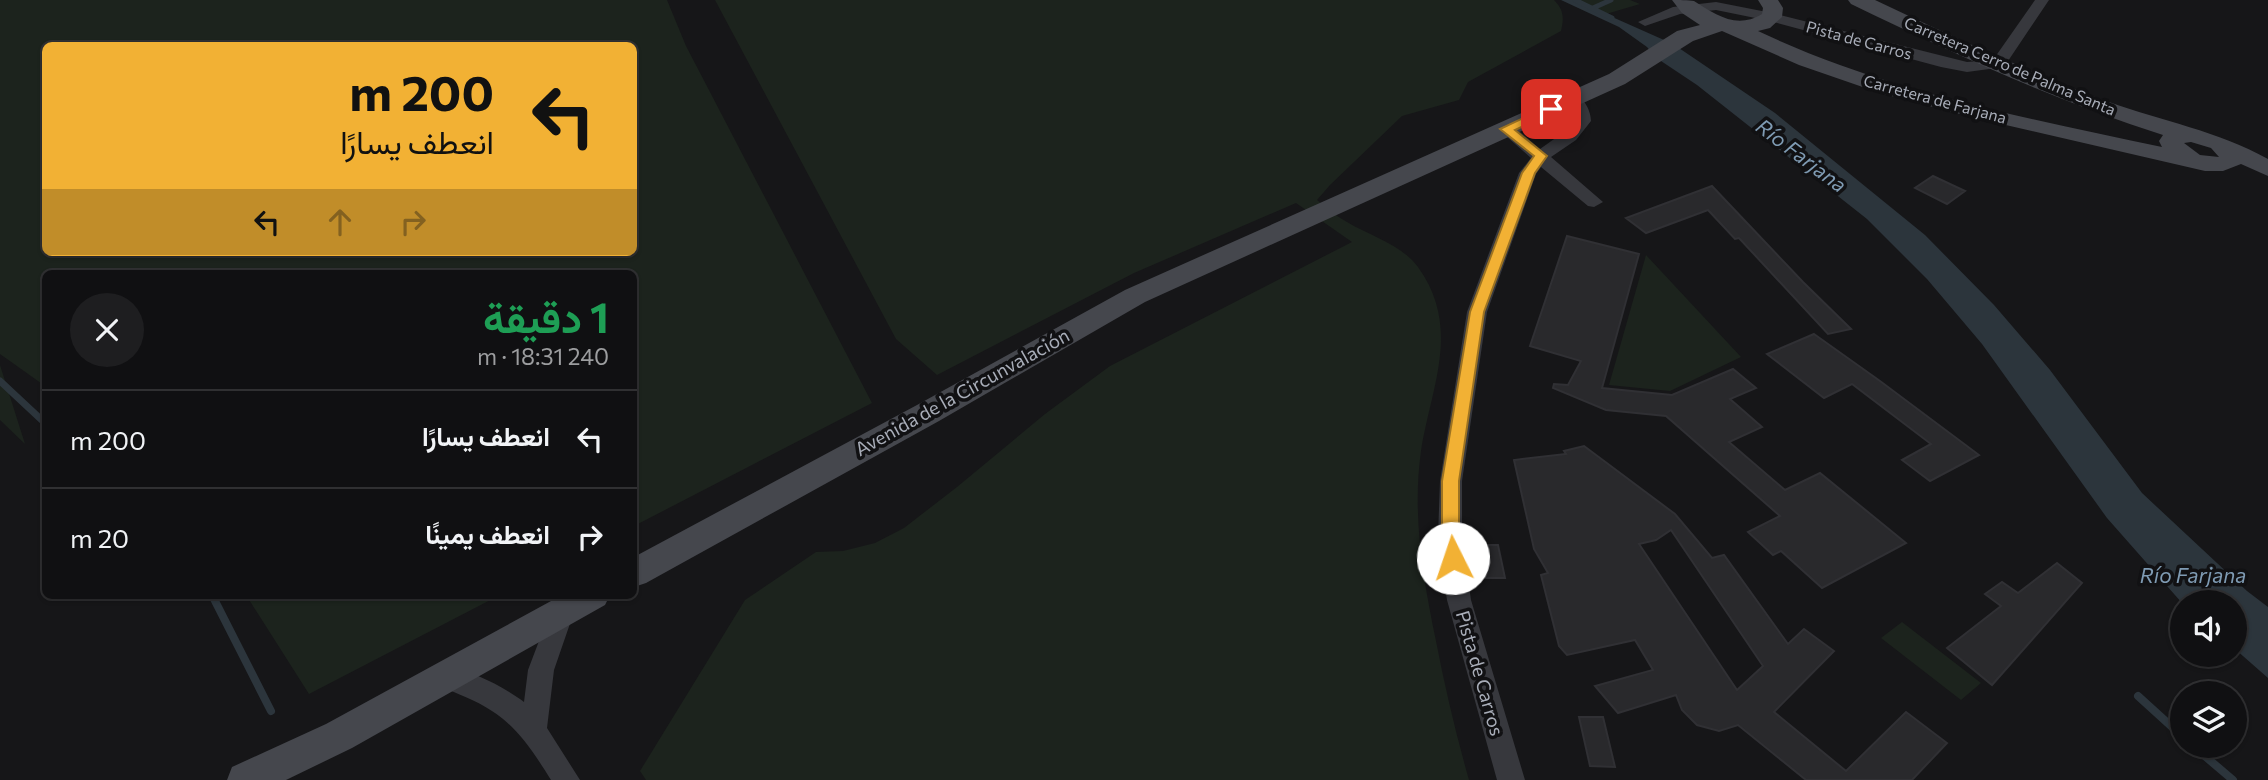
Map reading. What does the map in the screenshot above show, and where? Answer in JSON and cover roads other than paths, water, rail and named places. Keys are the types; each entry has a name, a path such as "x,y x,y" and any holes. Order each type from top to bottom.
{"main road":[{"name":"Carretera Cerro de Palma Santa","path":"1858,0 1998,64 2175,138"},
{"path":"1684,4 1685,36"},
{"name":"Carretera de Farjana","path":"1684,4 1773,46 1888,88 2101,140 2210,156 2268,169"},
{"path":"1727,25 1767,14 1773,46"},
{"name":"Avenida de la Circunvalación","path":"637,571 928,414 1124,302 1617,79 1685,36 1727,25"},
{"path":"2175,138 2202,137 2210,156"},
{"name":"Carretera de Farjana","path":"2101,140 2175,138"},
{"name":"Carretera de Farjana","path":"2210,156 2268,179"},
{"path":"246,780 338,736 578,603"}],"street":[{"path":"1998,64 2042,0"},
{"name":"Pista de Carros","path":"1645,22 1684,4 1716,6 1767,14 1947,64 1984,67 1998,64"},
{"name":"Pista de Carros","path":"1511,780 1459,600 1450,537 1451,481 1477,312 1528,173 1541,156 1570,136 1583,121 1583,114 1574,99"},
{"path":"1506,129 1594,202"},
{"path":"534,728 541,670 578,603"},
{"path":"444,677 496,696 517,710 534,728 566,780"}],"water":[{"name":"Río Farjana","path":"1561,0 1574,0 1673,44 1775,113 1925,235 1994,305 2050,370 2142,493 2246,590 2171,590 2107,518 1982,344 1927,279 1867,219 1619,27"},
{"name":"Río Farjana","path":"2247,591 2268,607 2268,678 2247,660"}],"waterway":[{"name":"Río Farjana","path":"1575,0 1612,18"},
{"path":"1593,8 1611,0"},
{"path":"0,381 42,420"},
{"path":"214,599 271,711"},
{"path":"2138,696 2170,725"},
{"path":"2207,758 2233,780"}]}
